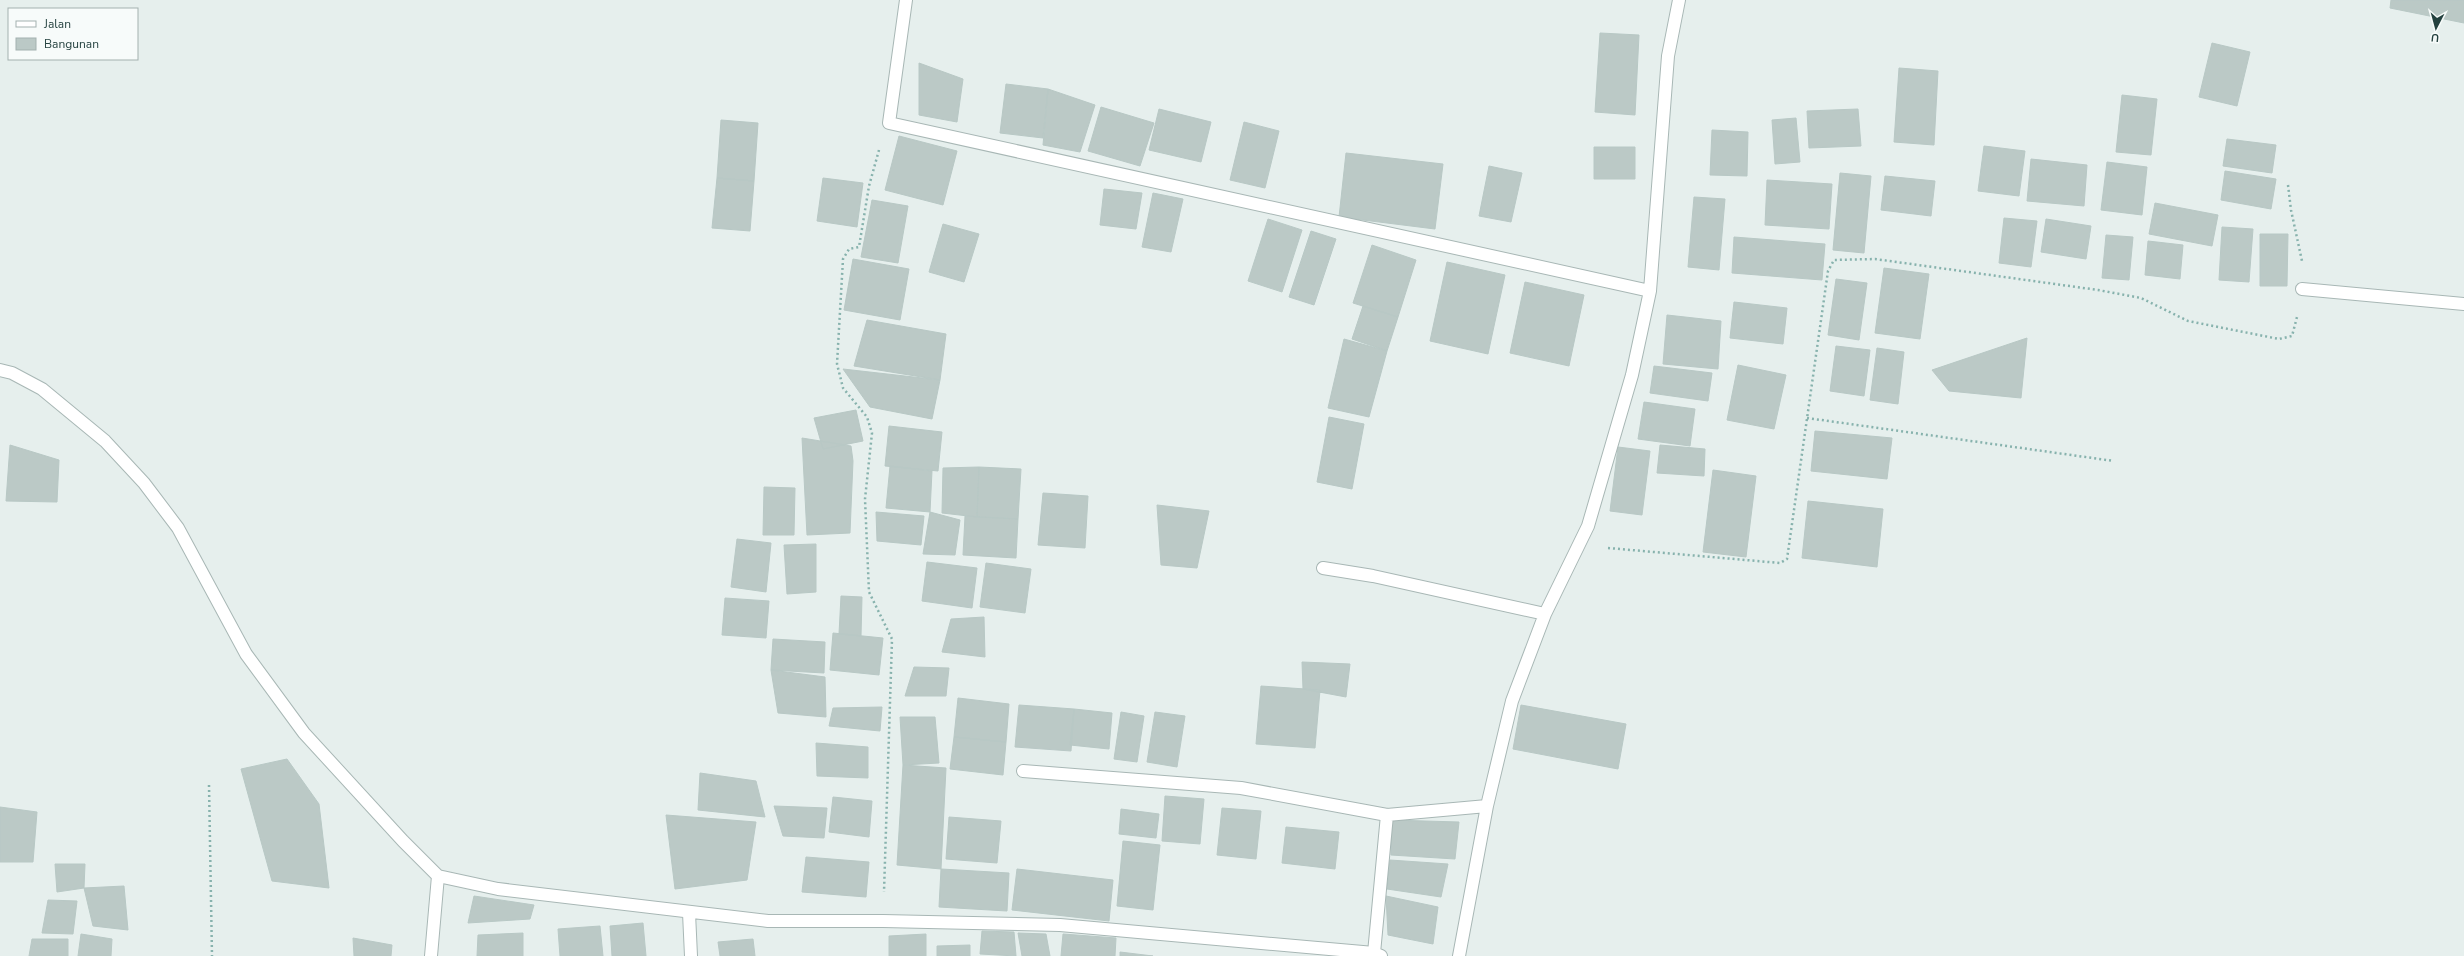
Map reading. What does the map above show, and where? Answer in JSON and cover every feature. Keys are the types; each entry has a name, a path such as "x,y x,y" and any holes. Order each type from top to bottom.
{"street":[{"path":"906,0 889,123 1650,291"},
{"path":"1459,956 1487,806 1512,700 1545,614 1588,526 1632,375 1650,291 1668,56 1679,0"},
{"path":"2302,289 2464,304"},
{"path":"0,370 12,373 42,389 105,441 144,483 178,528 246,654 304,733 403,841 438,876 498,889 689,913 768,921 883,921 1060,925 1378,954 1387,815"},
{"path":"1323,568 1373,576 1545,614"},
{"path":"1023,771 1242,788 1387,815 1487,806"},
{"path":"431,956 438,876"},
{"path":"689,913 691,956"}],"path":[{"path":"883,921 892,639 869,592 866,499 872,433 867,417 843,388 837,364 843,259 849,249 859,248 869,186 889,123"},
{"path":"1580,545 1780,563 1787,559 1828,271 1834,260 1874,258 2098,290 2141,298 2188,321 2279,339 2292,336 2302,289 2303,264 2288,185"},
{"path":"1807,418 2114,461"},
{"path":"209,785 212,956"}],"building":[{"path":"2391,0 2464,0 2464,23 2390,8"},
{"path":"1600,33 1639,35 1635,115 1595,112"},
{"path":"2212,43 2250,52 2237,106 2199,97"},
{"path":"919,63 963,79 957,122 919,115"},
{"path":"1899,68 1938,71 1934,145 1894,142"},
{"path":"1006,84 1048,89 1043,138 1000,133"},
{"path":"1048,89 1095,105 1080,152 1043,145"},
{"path":"2122,95 2157,99 2151,155 2116,152"},
{"path":"1101,107 1154,123 1140,166 1088,151"},
{"path":"1159,109 1211,122 1201,162 1149,150"},
{"path":"1858,109 1861,146 1809,148 1807,111"},
{"path":"1796,118 1800,162 1775,164 1772,120"},
{"path":"721,120 758,123 754,181 717,178"},
{"path":"1244,122 1279,131 1265,188 1230,180"},
{"path":"1712,130 1748,132 1747,176 1710,175"},
{"path":"899,136 957,151 943,205 885,190"},
{"path":"2227,139 2276,145 2272,173 2223,166"},
{"path":"1984,146 2025,151 2019,196 1978,191"},
{"path":"1594,147 1635,147 1635,179 1594,179"},
{"path":"1346,153 1443,164 1435,229 1339,217"},
{"path":"2031,159 2087,165 2084,206 2027,201"},
{"path":"2107,162 2147,167 2142,215 2101,210"},
{"path":"1489,166 1522,173 1511,222 1479,216"},
{"path":"2225,171 2276,179 2271,209 2221,200"},
{"path":"1840,173 1871,176 1864,253 1833,250"},
{"path":"1885,176 1935,181 1931,216 1881,210"},
{"path":"717,178 754,181 750,231 712,228"},
{"path":"823,178 863,183 857,227 817,221"},
{"path":"1767,180 1832,184 1829,229 1765,225"},
{"path":"1104,189 1142,193 1136,229 1100,225"},
{"path":"1153,193 1183,199 1171,252 1142,247"},
{"path":"1694,197 1725,199 1719,270 1688,267"},
{"path":"872,200 908,206 898,263 861,257"},
{"path":"2155,203 2218,215 2212,246 2149,234"},
{"path":"2004,218 2037,221 2031,267 1999,263"},
{"path":"1268,219 1302,230 1282,292 1248,281"},
{"path":"2046,219 2091,226 2086,259 2041,252"},
{"path":"943,224 979,234 964,282 929,272"},
{"path":"2222,227 2253,229 2249,282 2219,280"},
{"path":"1311,231 1336,239 1314,305 1289,297"},
{"path":"2260,234 2288,234 2287,286 2260,286"},
{"path":"2106,235 2133,237 2129,280 2102,278"},
{"path":"1734,237 1825,244 1822,280 1732,273"},
{"path":"2148,241 2183,245 2180,279 2145,275"},
{"path":"1372,245 1416,260 1398,317 1353,303"},
{"path":"853,259 909,269 900,320 844,310"},
{"path":"1447,262 1505,275 1488,354 1430,341"},
{"path":"1884,268 1929,274 1920,339 1875,333"},
{"path":"1836,279 1867,283 1859,340 1828,335"},
{"path":"1525,282 1584,295 1569,366 1510,353"},
{"path":"1734,302 1787,308 1783,344 1730,338"},
{"path":"1363,306 1398,317 1387,351 1352,339"},
{"path":"1667,315 1721,321 1718,369 1663,364"},
{"path":"867,320 946,334 940,380 854,366"},
{"path":"2027,338 2021,398 1949,391 1932,370"},
{"path":"1344,339 1387,351 1369,417 1328,408"},
{"path":"1836,346 1870,350 1864,396 1830,391"},
{"path":"1877,348 1904,352 1898,404 1870,400"},
{"path":"1738,365 1786,375 1774,429 1727,420"},
{"path":"1654,366 1712,373 1708,401 1650,393"},
{"path":"843,369 940,380 932,419 870,407"},
{"path":"1644,402 1695,409 1690,446 1638,439"},
{"path":"856,410 863,441 823,449 814,418"},
{"path":"1329,417 1364,424 1352,489 1317,482"},
{"path":"889,426 942,432 938,471 885,466"},
{"path":"1815,431 1892,438 1887,479 1811,471"},
{"path":"802,438 851,446 853,461 850,533 807,535"},
{"path":"10,445 59,460 57,502 6,501"},
{"path":"1660,445 1705,449 1704,476 1657,473"},
{"path":"1618,447 1650,451 1642,515 1610,511"},
{"path":"890,466 932,471 930,512 886,508"},
{"path":"979,467 1021,469 1018,519 977,517"},
{"path":"979,467 977,517 942,513 943,468"},
{"path":"1713,470 1756,476 1746,557 1703,552"},
{"path":"764,487 795,488 794,535 763,535"},
{"path":"1043,493 1088,496 1085,548 1038,545"},
{"path":"1808,501 1883,509 1877,567 1802,558"},
{"path":"1157,505 1209,511 1197,568 1161,565"},
{"path":"876,512 924,516 921,545 877,541"},
{"path":"930,512 960,520 955,555 923,554"},
{"path":"965,516 1018,519 1016,558 963,555"},
{"path":"737,539 771,543 766,592 731,587"},
{"path":"816,544 816,592 787,594 784,545"},
{"path":"927,562 977,568 972,608 922,601"},
{"path":"986,563 1031,569 1025,613 980,607"},
{"path":"841,596 862,597 861,636 839,634"},
{"path":"725,598 769,601 766,638 722,635"},
{"path":"984,617 985,657 942,652 951,619"},
{"path":"833,633 883,638 879,675 830,670"},
{"path":"773,639 825,642 824,673 771,670"},
{"path":"1302,662 1350,664 1346,697 1303,689"},
{"path":"914,667 949,668 946,696 905,696"},
{"path":"771,670 825,677 826,717 778,713"},
{"path":"1261,686 1320,690 1315,748 1256,744"},
{"path":"958,698 1009,704 1006,742 954,737"},
{"path":"1019,705 1074,709 1071,751 1015,747"},
{"path":"1521,705 1626,724 1618,769 1513,749"},
{"path":"882,707 880,731 829,726 833,708"},
{"path":"1074,709 1112,713 1109,749 1070,745"},
{"path":"1121,712 1144,716 1137,762 1114,759"},
{"path":"1155,712 1185,716 1177,767 1147,762"},
{"path":"900,717 935,717 939,763 903,765"},
{"path":"954,737 1006,742 1003,775 950,769"},
{"path":"816,743 868,747 868,778 817,776"},
{"path":"287,759 319,804 329,888 272,881 241,769"},
{"path":"903,765 946,768 941,869 897,865"},
{"path":"700,773 756,781 765,817 698,810"},
{"path":"1165,796 1204,799 1200,844 1162,841"},
{"path":"833,797 872,801 869,837 829,832"},
{"path":"774,806 827,808 824,838 783,836"},
{"path":"0,807 37,812 33,862 0,862"},
{"path":"1222,808 1261,811 1256,859 1217,855"},
{"path":"1121,809 1159,814 1156,838 1119,834"},
{"path":"666,815 756,822 747,880 675,889"},
{"path":"949,817 1001,821 997,863 946,859"},
{"path":"1391,820 1459,822 1455,859 1391,855"},
{"path":"1286,827 1339,832 1335,869 1282,863"},
{"path":"1123,841 1160,845 1153,910 1117,906"},
{"path":"806,857 869,862 866,897 802,892"},
{"path":"1390,860 1448,864 1441,897 1387,889"},
{"path":"55,864 85,864 84,888 57,892"},
{"path":"941,869 1009,873 1007,911 939,907"},
{"path":"1017,869 1113,880 1109,921 1012,910"},
{"path":"124,886 128,930 93,926 84,888"},
{"path":"474,896 534,905 530,919 468,923"},
{"path":"1386,896 1438,907 1433,944 1388,935"},
{"path":"48,900 77,901 73,934 42,933"},
{"path":"643,923 646,956 612,956 610,926"},
{"path":"600,926 603,956 560,956 558,929"},
{"path":"982,931 1014,932 1016,956 980,954"},
{"path":"523,933 523,956 477,956 478,935"},
{"path":"1018,933 1046,934 1050,956 1022,956"},
{"path":"81,934 112,939 111,956 78,956"},
{"path":"926,934 926,956 889,956 889,936"},
{"path":"1063,934 1116,938 1115,956 1061,956"},
{"path":"353,938 392,945 391,956 354,956"},
{"path":"32,939 68,939 68,956 29,956"},
{"path":"753,939 755,956 720,956 718,942"},
{"path":"970,945 970,956 937,956 937,946"},
{"path":"1120,952 1153,956 1120,956"}]}
